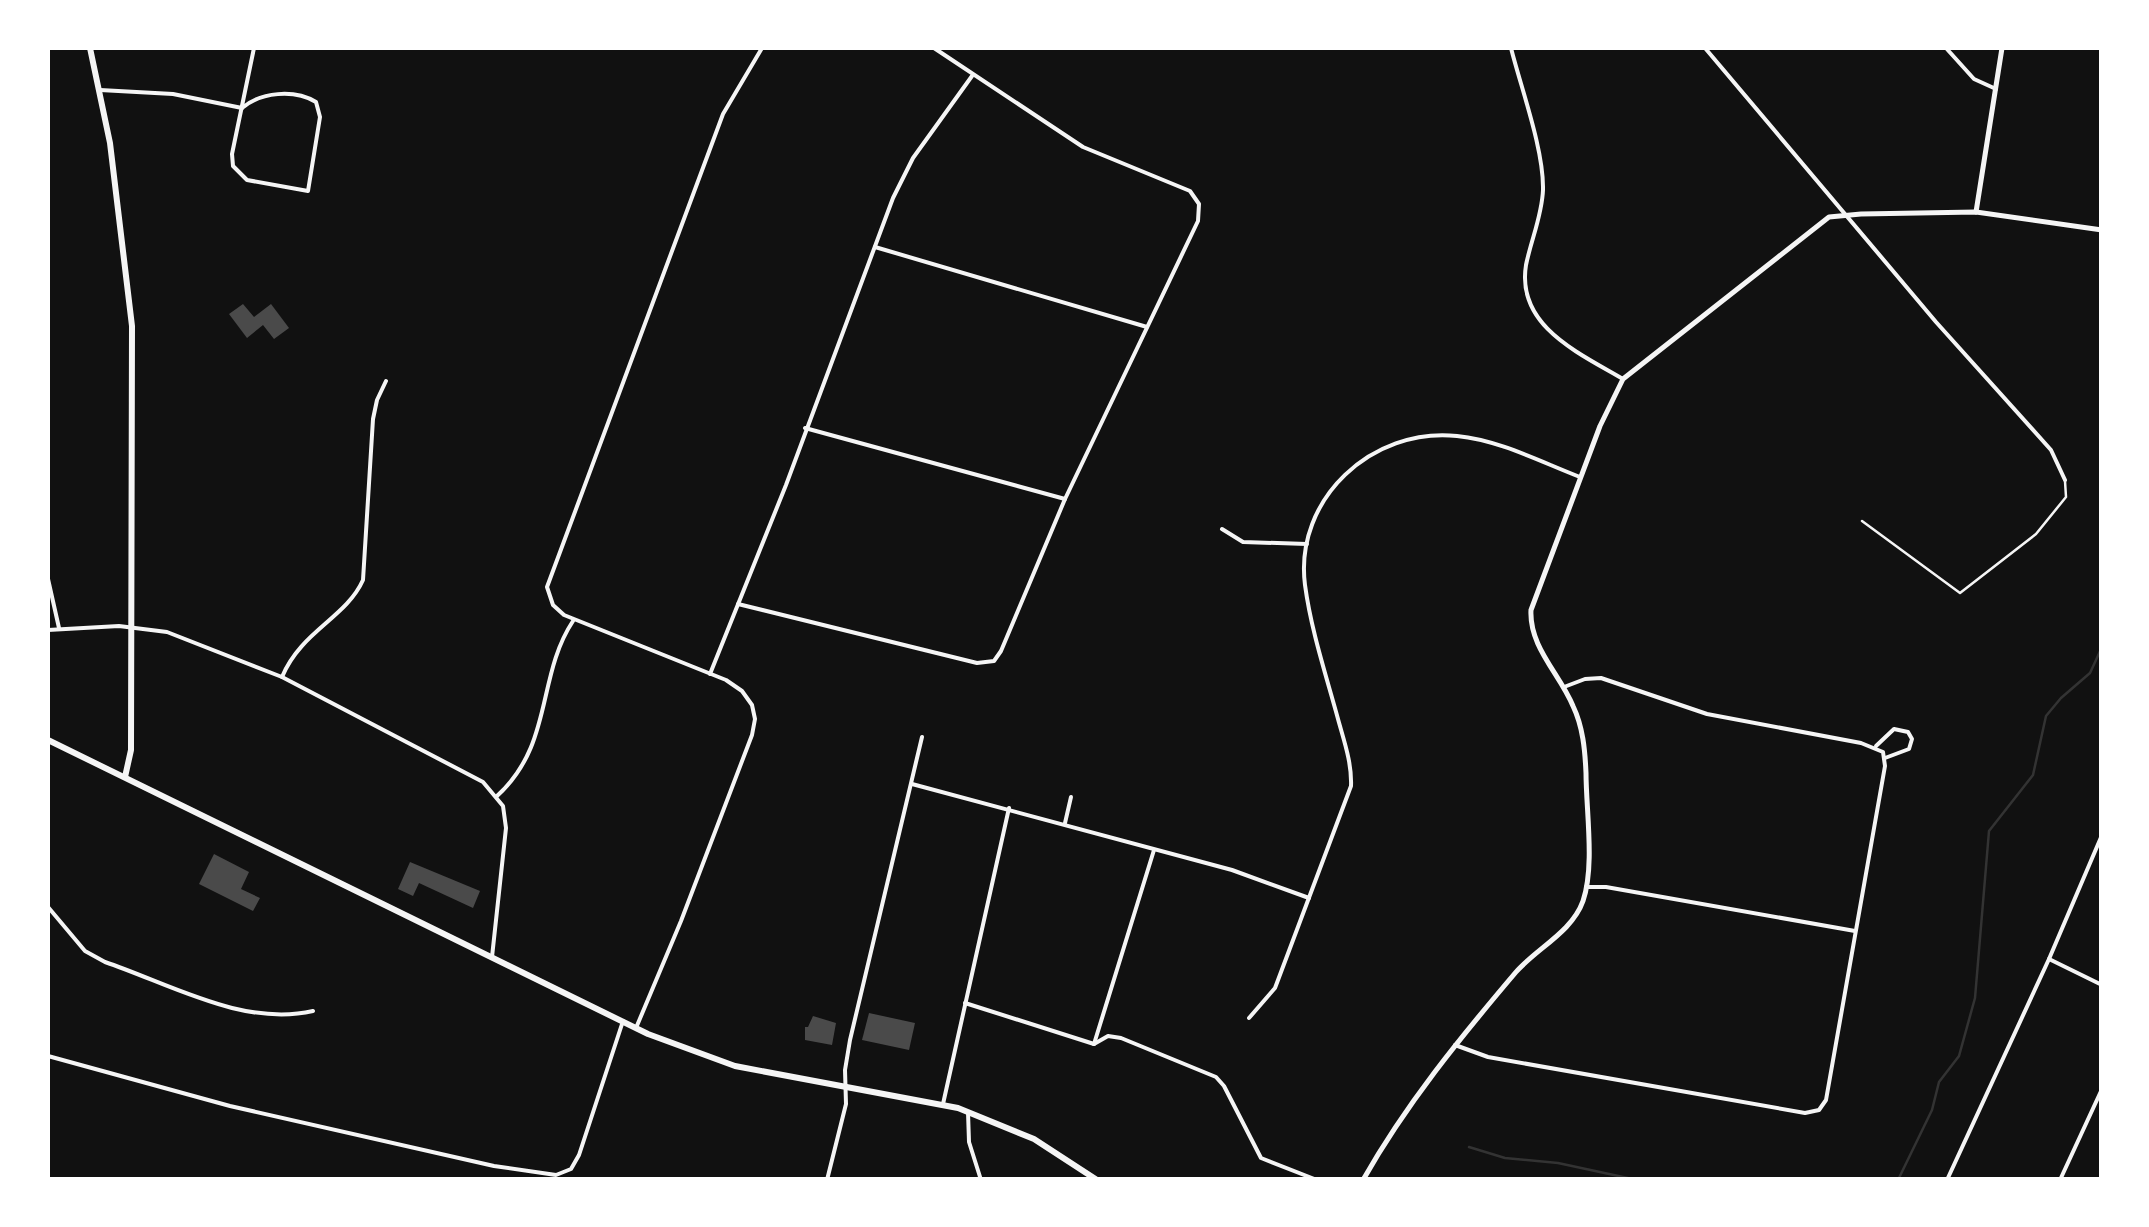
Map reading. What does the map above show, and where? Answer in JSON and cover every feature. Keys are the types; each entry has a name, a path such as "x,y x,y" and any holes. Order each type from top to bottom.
{"main road":[{"path":"90,48 114,168 132,326 131,756 125,777"},
{"path":"48,740 636,1028 719,1062 968,1112 1046,1146 1097,1180"}],"street":[{"path":"100,90 130,89 188,96 242,108 255,99 276,94 306,97 316,102 320,116 308,191 247,180 235,171 232,154 242,108 254,48"},
{"path":"636,1028 754,730 755,712 748,696 733,684 574,621 557,610 546,588 723,114 762,48"},
{"path":"738,604 977,663 992,662 1001,651 1065,500 1198,222 1200,204 1186,188 1084,147 934,48"},
{"path":"1511,48 1543,184 1540,216 1526,269 1528,304 1541,323 1561,340 1623,379"},
{"path":"1705,48 2051,450 2065,480"},
{"path":"1946,48 1974,79 1996,89"},
{"path":"1976,212 2002,48"},
{"path":"710,674 786,485 892,198 913,158 973,75"},
{"path":"1363,1180 1402,1116 1455,1045 1528,960 1571,922 1582,904 1586,887 1584,741 1564,688 1534,638 1531,610 1580,477 1623,379 1820,222 1846,214 1976,212 2102,230"},
{"path":"875,246 1148,328"},
{"path":"282,677 294,652 353,597 364,580 374,419 377,398 386,381"},
{"path":"805,428 1065,500"},
{"path":"1249,1018 1273,992 1346,806 1352,780 1306,592 1307,544 1320,505 1344,475 1377,451 1416,437 1470,438 1580,477"},
{"path":"1222,529 1244,542 1307,544"},
{"path":"48,578 59,628"},
{"path":"497,796 534,744 558,652 574,621"},
{"path":"48,630 132,626 167,632 282,677 470,773 497,796 504,809 506,828 492,957"},
{"path":"1455,1045 1506,1060 1812,1112 1826,1100 1886,758 1876,746 1706,714 1602,678 1585,678 1564,688"},
{"path":"1876,746 1894,728 1908,732 1912,739 1909,749 1886,758"},
{"path":"827,1180 846,1106 850,1040 922,737"},
{"path":"912,784 1243,874 1309,898"},
{"path":"1065,823 1071,797"},
{"path":"943,1104 1009,808"},
{"path":"1947,1180 2102,835"},
{"path":"1094,1044 1154,850"},
{"path":"1586,887 1606,887 1856,932"},
{"path":"48,906 94,958 242,1010 282,1016 313,1011"},
{"path":"2049,959 2102,984"},
{"path":"965,1003 1094,1044 1108,1036 1122,1038 1216,1077 1261,1158 1316,1180"},
{"path":"48,1056 230,1106 494,1166 556,1175 568,1172 580,1155 623,1021"},
{"path":"2060,1180 2102,1090"},
{"path":"968,1112 969,1142 981,1180"}],"lane":[{"path":"1862,521 1960,593 2042,528 2066,497 2065,480"}],"building":[{"path":"243,304 254,317 271,304 289,328 274,339 263,325 247,338 229,314"},
{"path":"214,854 249,872 241,889 260,898 253,911 199,884"},
{"path":"410,862 480,891 473,908 419,883 413,896 398,889"},
{"path":"869,1013 915,1023 909,1050 862,1040"},
{"path":"813,1016 836,1023 832,1045 805,1040 805,1027"}],"waterway":[{"path":"1898,1180 1932,1110 1939,1082 1959,1056 1975,998 1989,831 2033,775 2046,716 2090,673 2102,647"},
{"path":"1469,1147 1505,1158 1558,1163 1637,1180"}]}
